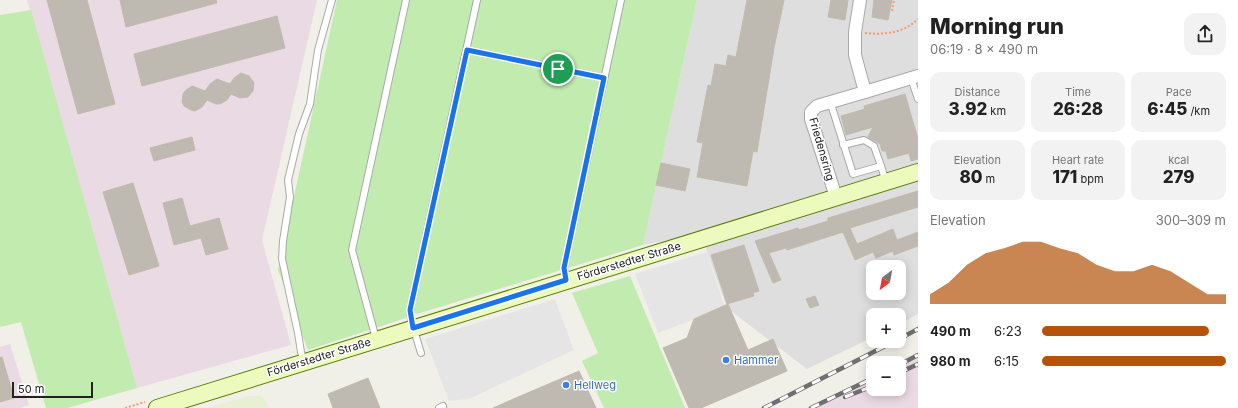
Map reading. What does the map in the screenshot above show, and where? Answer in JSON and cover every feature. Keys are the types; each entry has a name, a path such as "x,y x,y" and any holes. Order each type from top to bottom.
{"main road":[{"name":"Förderstedter Straße","path":"157,408 918,172"}],"street":[{"path":"860,0 855,32 855,55 865,92"},
{"name":"Friedensring","path":"836,197 811,119 811,112 816,106 830,101 915,77"}],"lane":[{"path":"304,362 282,259 282,241 290,197 288,180 299,134 310,104 318,50 332,0"},
{"path":"376,339 352,250 406,0"},
{"path":"421,353 413,328 410,310 477,0"},
{"path":"566,280 564,268 621,0"},
{"path":"467,50 604,78"},
{"path":"915,77 918,99"},
{"path":"830,101 853,174 881,166"},
{"path":"843,146 864,140 874,146 886,182"}],"path":[{"path":"892,11 894,0"},
{"path":"855,32 880,34 891,33 905,28 918,19"}],"shaded area":[{"path":"27,0 317,0 262,240 291,345 137,388"},
{"path":"697,0 918,0 918,314 906,320 906,308 866,308 866,340 807,369 727,308 701,234 643,245"},
{"path":"707,252 725,308 658,333 635,274"},
{"path":"555,299 574,350 469,399 449,401 425,339"},
{"path":"10,344 29,405 20,408 0,408 0,347"},
{"path":"918,354 918,408 811,408 866,380 866,396 906,396 906,360"}],"green space":[{"path":"337,0 697,0 643,245 417,314 412,310 408,311 406,318 308,350 278,270"},
{"path":"31,10 137,388 67,408 46,408 21,322 0,327 0,15"},
{"path":"630,276 685,408 604,408 582,361 598,353 572,293"},
{"path":"249,396 262,396 270,408 206,408"}],"building":[{"path":"47,0 87,0 115,104 78,114"},
{"path":"120,0 216,0 217,3 126,27"},
{"path":"747,0 784,0 774,48 757,152 753,151 747,186 697,177 703,143 697,142 708,85 711,86 715,64 726,66 728,55 736,57"},
{"path":"831,0 848,0 845,20 828,17"},
{"path":"874,0 892,0 888,20 872,17"},
{"path":"277,16 285,48 142,86 134,54"},
{"path":"241,73 249,76 254,83 253,91 248,97 240,98 231,94 227,100 220,104 207,100 202,107 195,111 184,106 182,102 183,94 192,86 205,91 210,84 217,79 230,84 234,78"},
{"path":"905,94 918,139 918,159 911,161 909,153 888,159 886,151 882,151 880,144 868,137 873,127 846,135 841,116 865,109 864,106"},
{"path":"192,137 195,150 154,161 150,148"},
{"path":"661,163 690,169 685,191 656,185"},
{"path":"133,183 159,266 129,275 103,192"},
{"path":"918,191 918,207 850,228 857,244 893,229 897,240 918,232 918,246 894,255 893,251 876,258 873,252 855,260 843,232 787,250 786,248 769,253 781,280 773,283 755,241 798,228 799,230 828,221 828,218"},
{"path":"182,198 190,226 219,218 228,249 206,255 201,238 174,245 163,203"},
{"path":"744,245 759,291 753,293 754,296 727,304 711,255"},
{"path":"815,296 819,305 810,308 806,299"},
{"name":"Hammer","path":"728,304 748,350 773,339 787,371 701,408 689,408 663,348 687,338 694,319"},
{"path":"2,357 14,398 0,402 0,358"},
{"name":"Hellweg","path":"579,371 596,408 493,408 511,400"},
{"path":"368,378 380,408 333,408 328,394"}],"railway":[{"path":"906,335 918,329"},
{"path":"764,408 881,348"},
{"path":"906,361 918,355"},
{"path":"906,370 918,364"},
{"path":"811,408 866,381"},
{"path":"845,397 866,389"}],"place":[{"name":"Hammer","path":"726,360"},
{"name":"Hellweg","path":"566,385"}],"route":[{"path":"467,50 558,69 604,78 564,268 566,280 413,328 410,310 467,50"}]}
